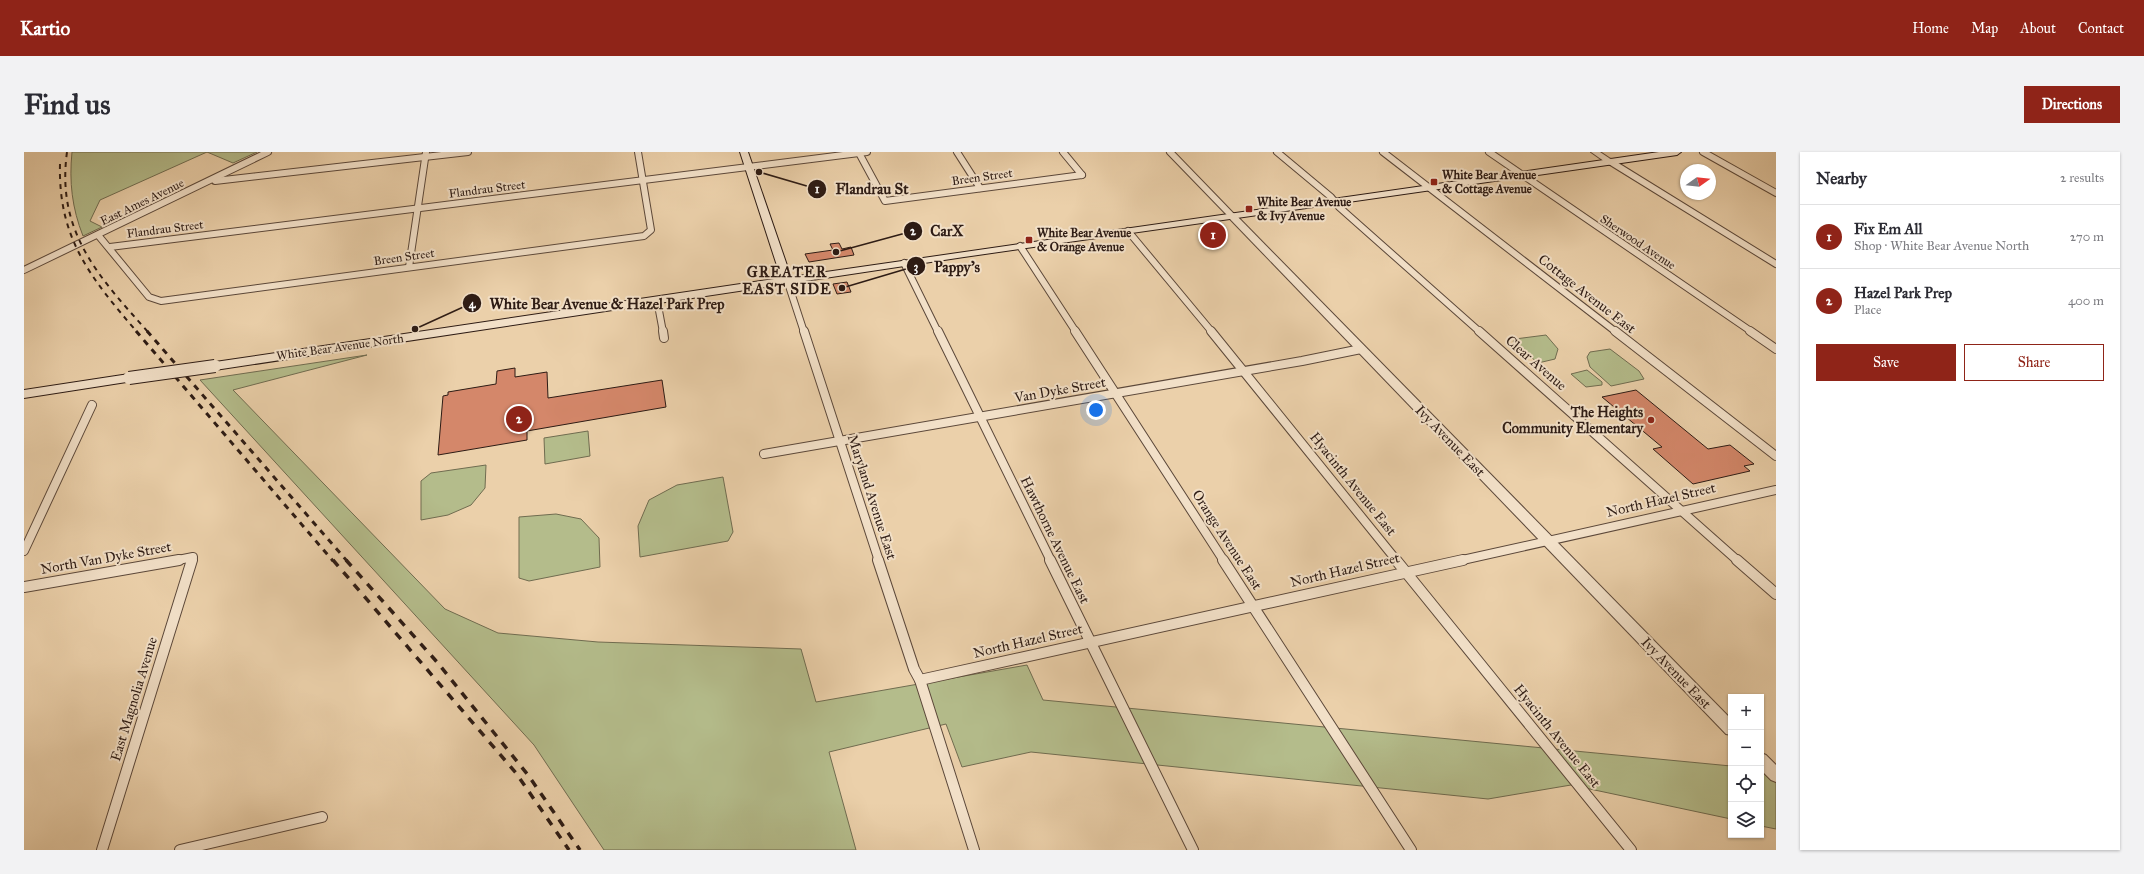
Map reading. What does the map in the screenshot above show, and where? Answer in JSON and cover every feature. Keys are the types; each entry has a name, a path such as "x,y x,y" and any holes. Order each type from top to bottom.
{"main road":[{"name":"Maryland Avenue East","path":"744,152 786,280"},
{"name":"White Bear Avenue North","path":"24,394 786,280 1677,152"}],"street":[{"name":"East Ames Avenue","path":"24,270 268,152"},
{"path":"208,182 425,154 468,152"},
{"path":"638,152 643,180"},
{"name":"Flandrau Street","path":"110,247 867,152"},
{"path":"957,152 980,188"},
{"name":"Breen Street","path":"860,153 885,201 1082,175 1064,152"},
{"name":"Ivy Avenue East","path":"1170,152 1728,726"},
{"name":"Clear Avenue","path":"1277,152 1683,510 1776,594"},
{"name":"Cottage Avenue East","path":"1383,152 1776,456"},
{"name":"Sherwood Avenue","path":"1489,152 1776,349"},
{"path":"1595,152 1776,264"},
{"path":"1703,152 1776,193"},
{"path":"409,267 425,154"},
{"name":"Breen Street","path":"110,247 149,297 161,301 644,236 651,230 643,180"},
{"name":"Hyacinth Avenue East","path":"1128,231 1244,371 1631,850"},
{"path":"98,235 110,247"},
{"name":"Orange Avenue East","path":"1020,246 1411,850"},
{"name":"Hawthorne Avenue East","path":"904,263 1193,850"},
{"name":"Maryland Avenue East","path":"786,280 914,669 920,680 923,694 974,850"},
{"path":"657,300 664,338"},
{"name":"Van Dyke Street","path":"764,454 1244,371 1361,349"},
{"path":"24,551 92,405"},
{"name":"North Hazel Street","path":"920,680 1776,490"},
{"name":"North Van Dyke Street","path":"24,587 193,557"},
{"name":"East Magnolia Avenue","path":"102,850 193,557"},
{"path":"180,850 322,818"}],"green space":[{"path":"72,152 207,152 100,200 90,221 102,227 83,236 76,215 72,195"},
{"path":"207,152 257,152 233,163"},
{"path":"1546,335 1558,349 1555,359 1538,363 1513,342 1515,339"},
{"path":"1610,349 1639,371 1644,379 1611,386 1590,367 1587,357 1590,352"},
{"path":"367,355 233,390 445,609 498,633 598,642 801,649 816,702 1027,665 1043,700 1728,766 1728,818 1571,785 1488,799 1031,752 962,767 946,724 829,752 856,850 604,850 534,745 200,380"},
{"path":"1587,370 1602,382 1602,385 1586,387 1571,374"},
{"path":"588,431 590,456 545,464 544,438"},
{"path":"486,465 485,488 471,505 448,515 421,520 421,481 431,473"},
{"path":"723,477 733,532 728,541 640,557 638,526 649,500 677,485"},
{"path":"556,514 581,519 599,538 600,567 529,581 519,578 519,517"},
{"path":"1764,768 1776,769 1776,829 1764,827"}],"building":[{"path":"839,243 842,249 851,247 854,255 809,262 805,254 833,250 830,244"},
{"path":"847,282 851,292 837,294 833,284"},
{"path":"515,368 515,377 547,372 548,398 662,380 666,407 527,431 527,440 438,455 443,396 448,395 448,392 496,384 497,371"},
{"name":"The Heights Community Elementary","path":"1636,390 1708,449 1730,445 1754,464 1744,466 1750,471 1693,484 1653,449 1662,447 1602,397"}],"railway":[{"path":"67,152 65,180 68,206 75,230 85,251 98,272 113,292 148,332"},
{"path":"60,164 61,191 65,214 71,236 80,256 105,294 137,332"},
{"path":"136,331 333,561"},
{"path":"147,331 347,561"},
{"path":"333,560 516,773 569,850"},
{"path":"346,560 437,662 528,775 580,850"}],"place":[{"name":"Flandrau St","path":"759,172"},
{"name":"White Bear Avenue & Cottage Avenue","path":"1434,182"},
{"name":"White Bear Avenue & Ivy Avenue","path":"1249,209"},
{"name":"Fix Em All","path":"1213,235"},
{"name":"White Bear Avenue & Orange Avenue","path":"1029,240"},
{"name":"CarX","path":"836,252"},
{"name":"Pappy's","path":"842,288"},
{"name":"White Bear Avenue & Hazel Park Prep","path":"415,329"},
{"name":"Hazel Park Prep","path":"519,419"},
{"name":"The Heights Community Elementary","path":"1651,420"}],"district":[{"name":"GREATER EAST SIDE","path":"787,280"}]}
